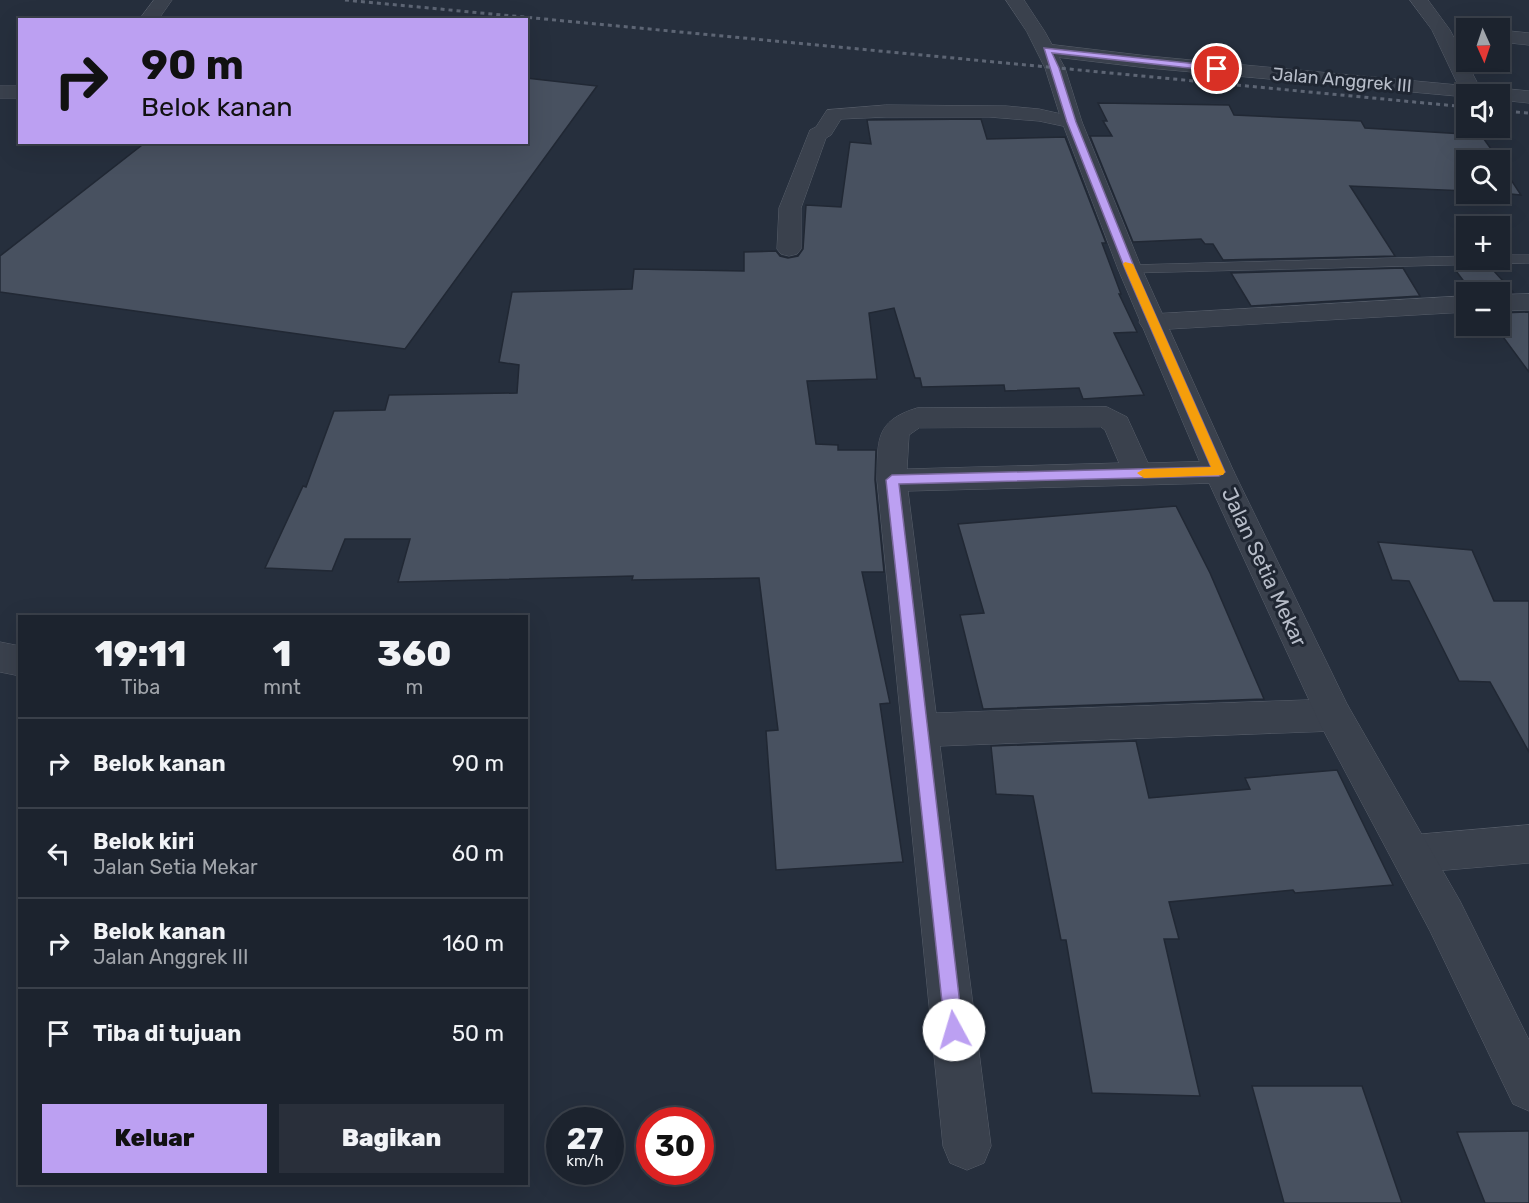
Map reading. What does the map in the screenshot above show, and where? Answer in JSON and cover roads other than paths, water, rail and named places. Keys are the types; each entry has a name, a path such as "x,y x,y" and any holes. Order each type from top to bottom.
{"street":[{"path":"150,18 163,0"},
{"name":"Jalan Setia Mekar","path":"1015,0 1047,50 1055,68 1072,122 1130,269 1219,472 1334,715 1445,916 1529,1088"},
{"path":"1419,0 1450,31 1469,84"},
{"path":"1510,37 1529,39"},
{"name":"Jalan Anggrek III","path":"1047,50 1148,63 1456,90"},
{"path":"0,92 18,92"},
{"name":"Jalan Anggrek III","path":"1510,95 1529,97"},
{"path":"789,249 790,208 817,134 824,131 827,122 834,114 859,110 976,111 1040,115 1072,122"},
{"path":"1510,303 1529,302"},
{"path":"1152,322 1456,305"},
{"path":"967,1146 892,480 893,437 897,427 905,421 917,418 1107,417 1117,424 1138,473"},
{"path":"892,480 1219,472"},
{"path":"0,657 18,661"},
{"path":"921,730 1334,715"},
{"path":"1411,854 1529,844"}],"lane":[{"path":"1130,269 1529,259"}],"railway":[{"path":"345,0 1456,106"},
{"path":"1510,112 1529,113"}]}
